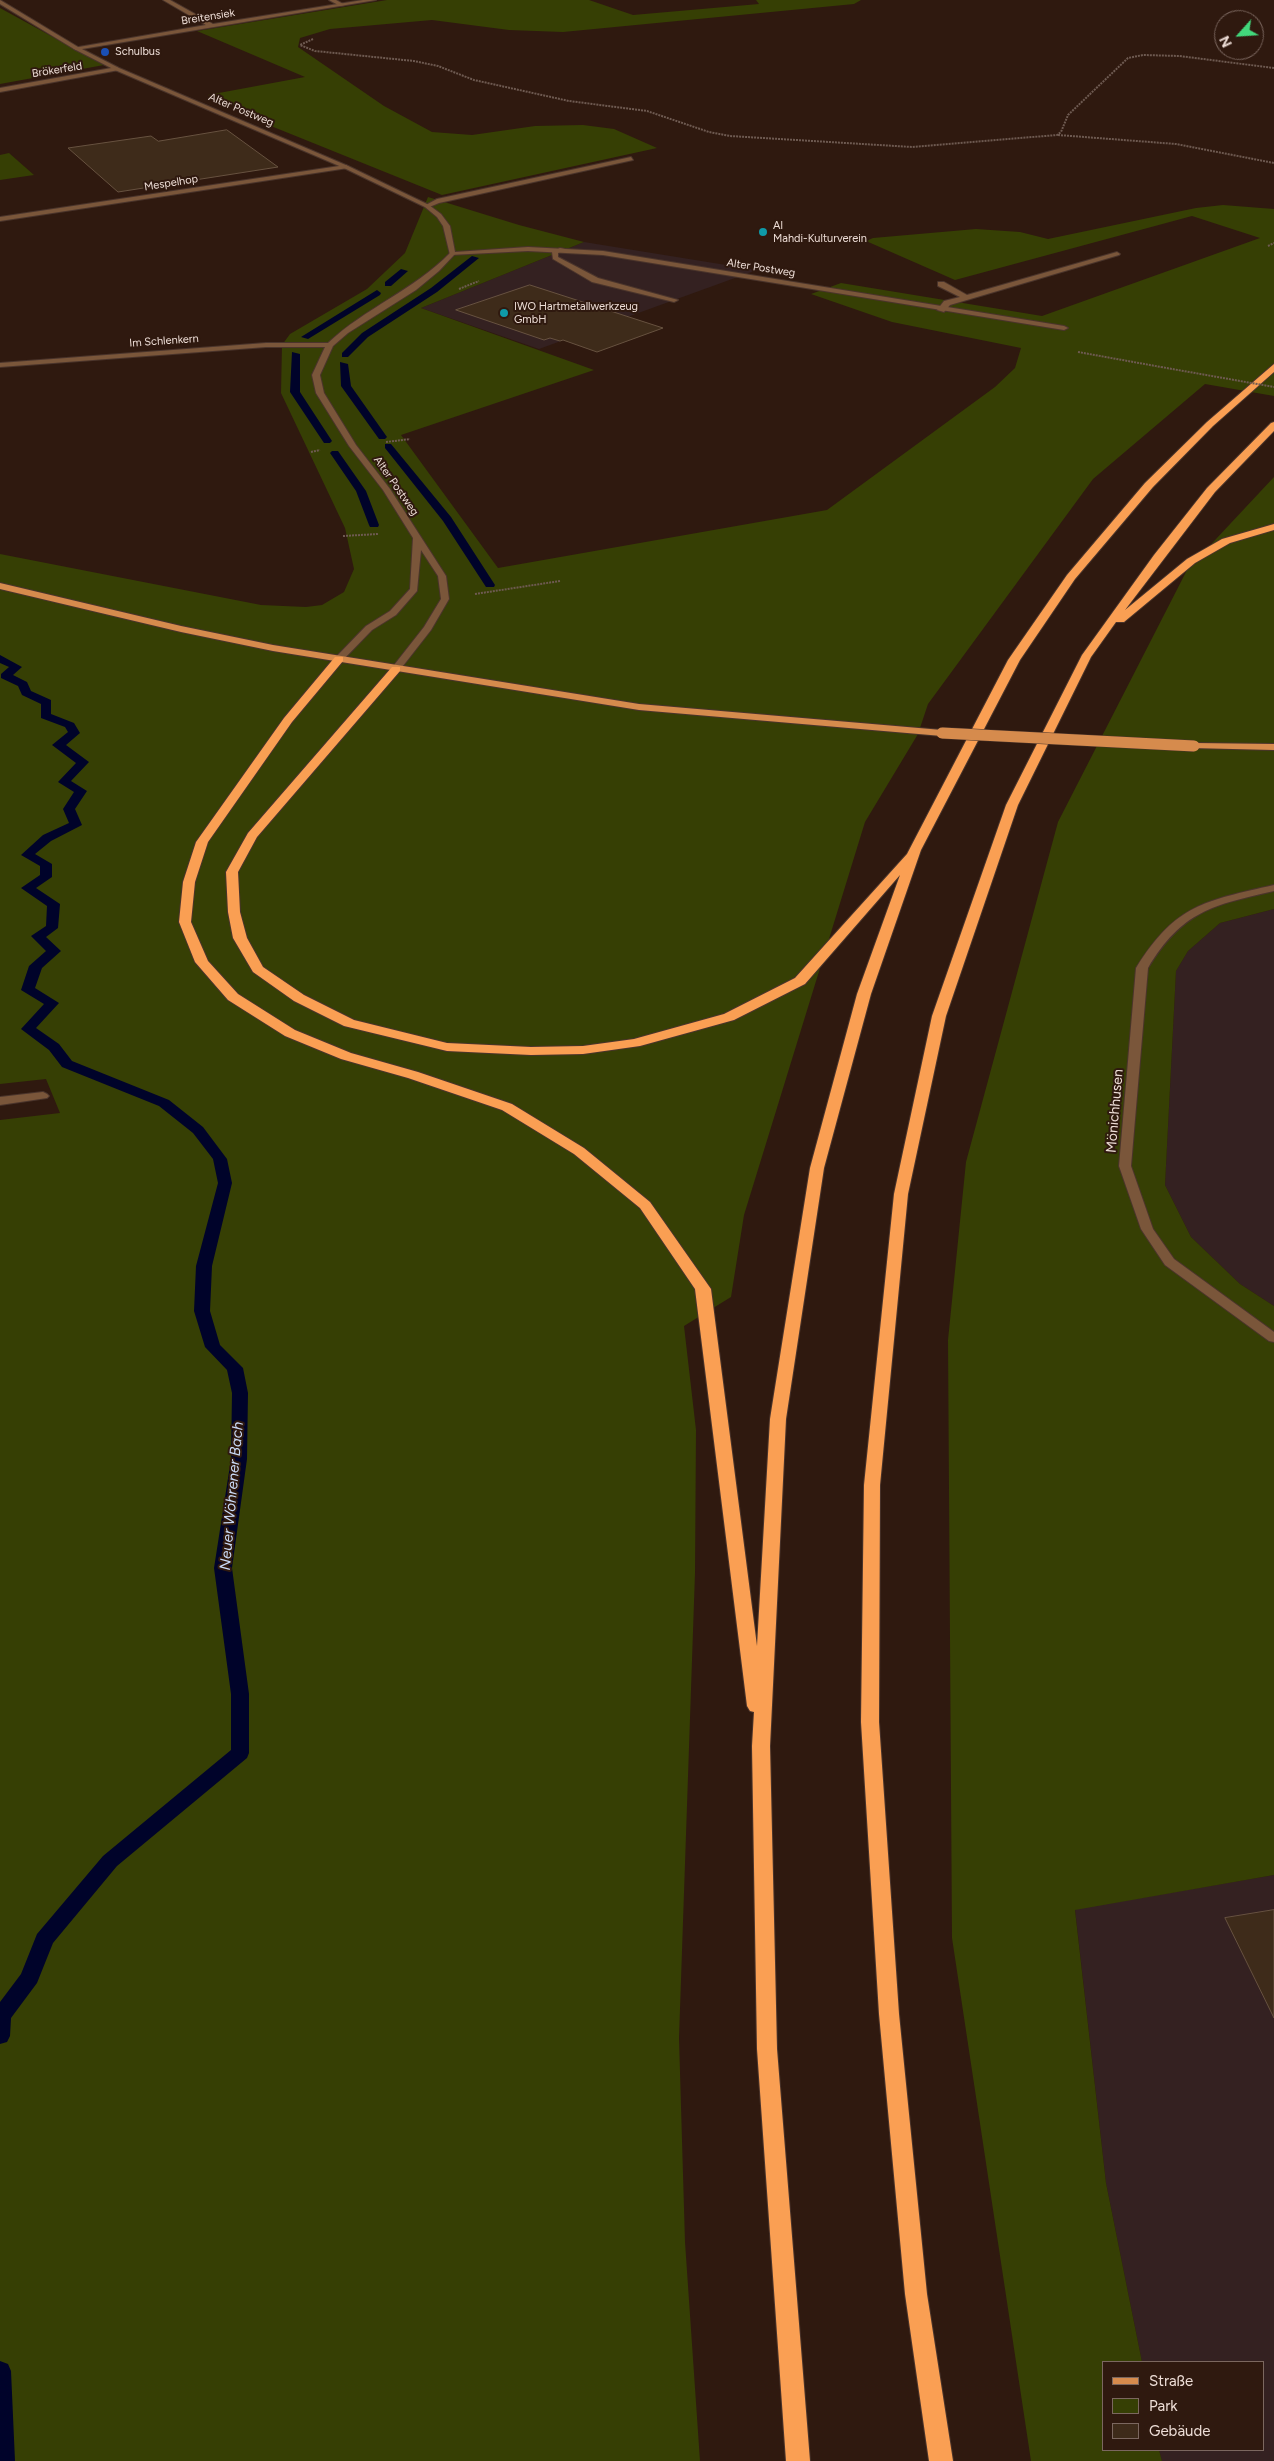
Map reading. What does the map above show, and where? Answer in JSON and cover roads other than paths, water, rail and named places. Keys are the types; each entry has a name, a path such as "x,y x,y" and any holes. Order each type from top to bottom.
{"highway":[{"path":"798,2461 767,2050 760,1746 778,1420 817,1168 864,994 915,850 1014,660 1072,577 1149,485 1210,424 1274,367"},
{"path":"941,2461 916,2294 889,2014 870,1722 872,1485 901,1194 939,1016 1012,805 1086,657 1106,632 1158,557 1210,490 1274,425"},
{"path":"1106,632 1191,561 1226,541 1274,527"},
{"path":"339,659 288,720 202,842 189,882 185,922 202,962 233,998 290,1033 346,1056 507,1107 579,1151 645,1205 650,1212 703,1289 760,1746"},
{"path":"396,669 252,836 232,872 234,912 240,938 258,969 299,998 349,1023 447,1047 540,1051 583,1050 635,1043 729,1017 800,981 915,850"}],"main road":[{"path":"0,586 181,629 339,659 639,707 797,722 1042,739 1194,746 1274,747"}],"street":[{"path":"166,0 212,26"},
{"path":"332,0 342,5"},
{"name":"Breitensiek","path":"76,48 373,0"},
{"name":"Alter Postweg","path":"0,2 76,48 117,68 346,168 426,206 438,214 450,231 452,254"},
{"name":"Brökerfeld","path":"0,90 117,68"},
{"path":"426,206 437,201 631,158"},
{"name":"Mespelhop","path":"0,219 346,168"},
{"name":"Alter Postweg","path":"396,669 428,628 445,599 442,576 320,393 316,375 330,345 365,316 414,288 437,270 452,254 490,249 562,249 603,253 940,310 1064,328"},
{"path":"562,249 555,252 555,258 594,280 674,300"},
{"path":"940,310 947,303 1117,254"},
{"path":"941,284 966,297"},
{"name":"Im Schlenkern","path":"0,365 266,345 330,345"},
{"path":"339,659 370,628 393,613 414,589 417,539"},
{"name":"Mönichhusen","path":"1274,888 1205,905 1174,924 1153,948 1142,968 1125,1166 1147,1229 1168,1262 1274,1338"},
{"path":"0,1101 43,1096"}],"waterway":[{"path":"345,355 365,335 434,290 475,258"},
{"path":"388,284 404,271"},
{"path":"305,337 377,293"},
{"path":"295,354 295,392 327,441"},
{"path":"343,364 346,386 382,437"},
{"path":"388,446 447,519 490,585"},
{"path":"335,453 361,491 374,525"},
{"path":"378,540 378,548"},
{"name":"Neuer Wöhrener Bach","path":"0,658 16,667 5,676 23,684 26,693 47,702 45,716 70,725 74,733 58,745 83,762 64,782 81,791 69,809 76,825 47,838 27,855 46,864 46,877 27,888 54,904 52,928 38,936 54,951 36,966 28,990 52,1003 28,1029 54,1047 67,1064 164,1103 198,1130 220,1159 225,1183 204,1266 202,1311 213,1347 235,1368 240,1393 239,1459 223,1568 240,1694 240,1753 110,1861 44,1939 30,1977 1,2016 0,2036"},
{"name":"Neuer Wöhrener Bach","path":"0,2371 3,2461"}],"place":[{"name":"Schulbus","path":"105,52"},
{"name":"Al Mahdi-Kulturverein","path":"763,232"},
{"name":"IWO Hartmetallwerkzeug GmbH","path":"504,313"}]}
